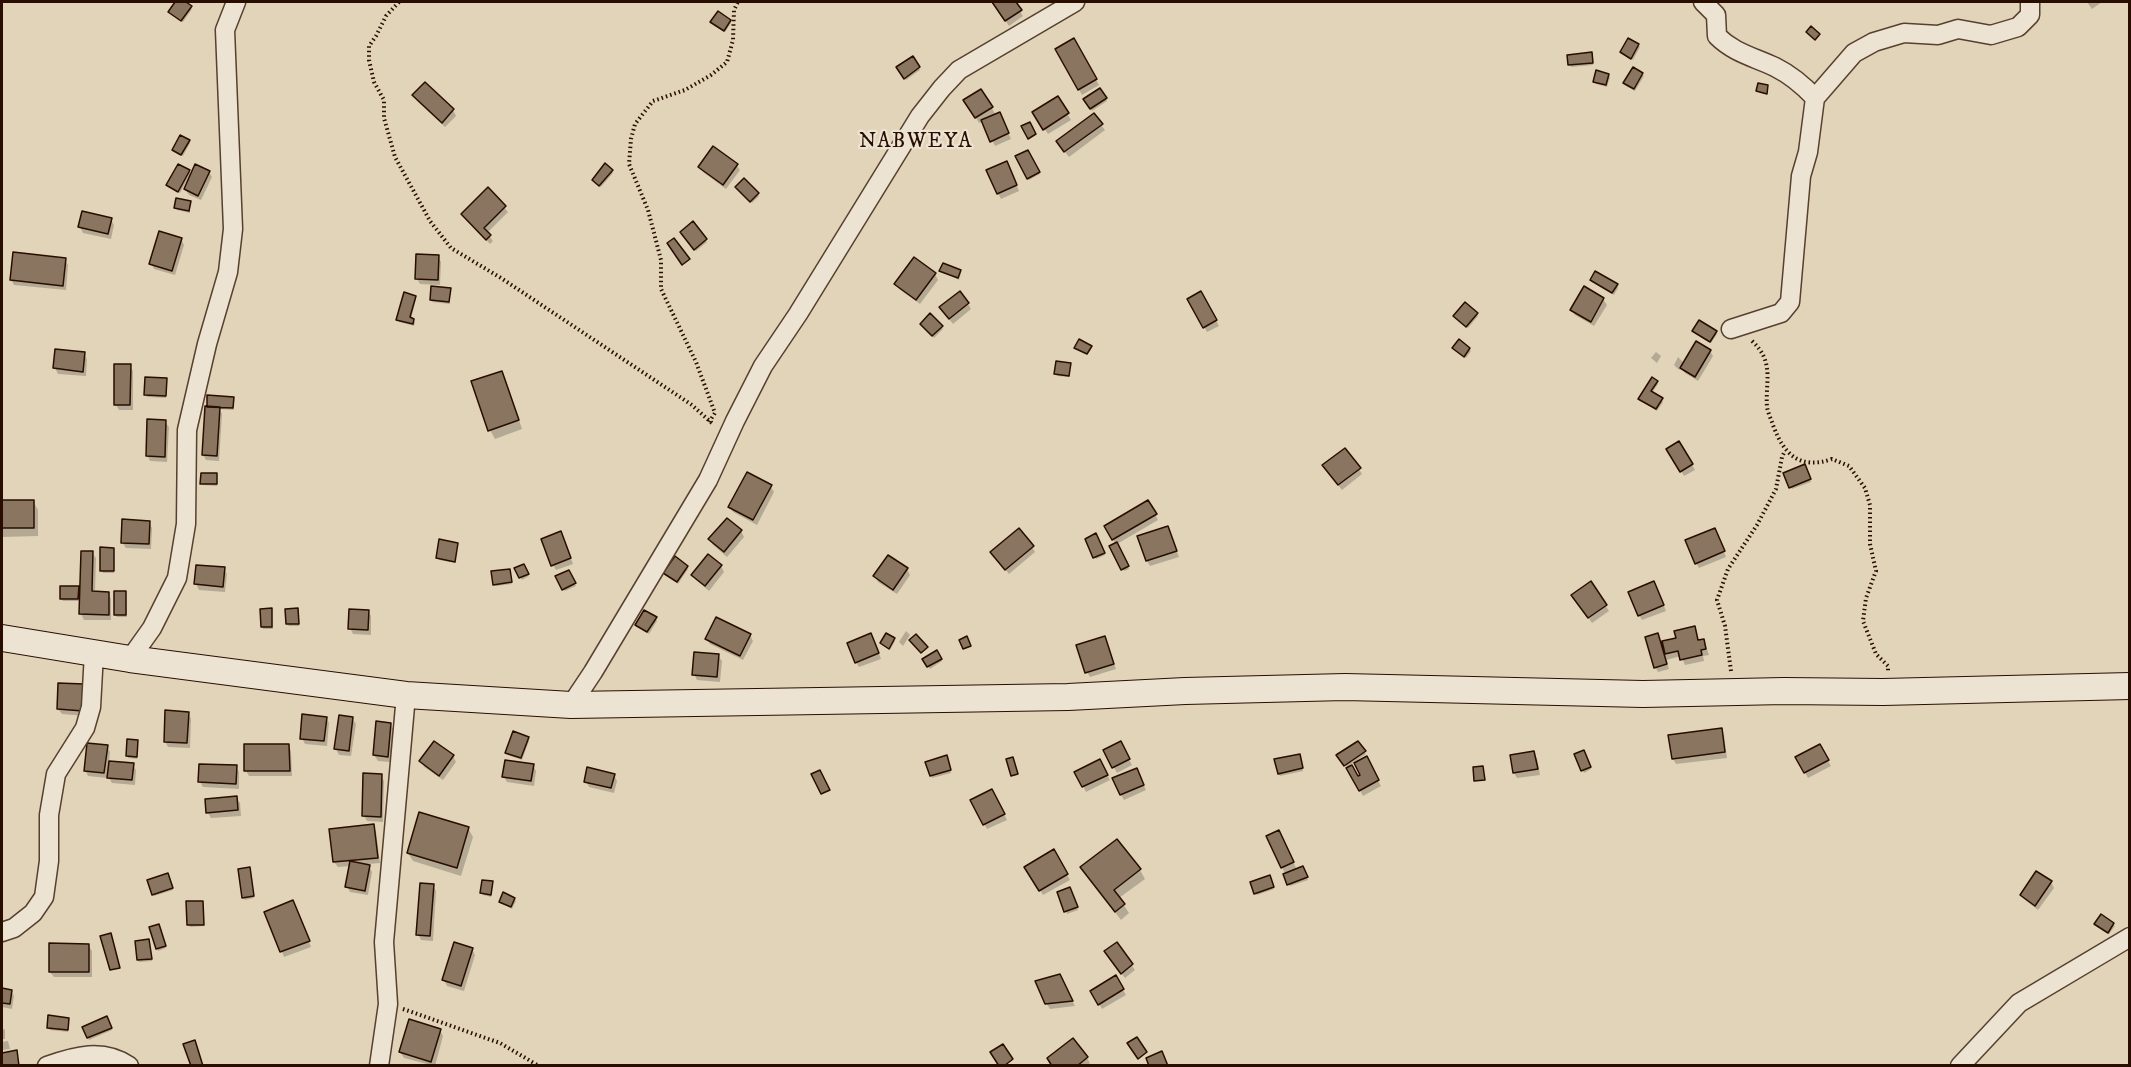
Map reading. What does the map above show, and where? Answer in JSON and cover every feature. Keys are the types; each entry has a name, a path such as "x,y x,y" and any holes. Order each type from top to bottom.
{"street":[{"path":"130,659 152,628 177,578 186,524 187,430 207,344 228,272 233,229 225,30 236,2"},
{"path":"571,705 708,480 763,366 798,314 920,116 959,70 1057,8 1075,2"},
{"path":"1703,2 1716,15 1718,36 1727,46 1774,67 1802,84 1815,98"},
{"path":"1731,328 1781,313 1790,302 1801,177 1808,152 1815,98 1854,53 1874,42 1904,33 1938,35 1958,29 1991,35 2006,32 2018,27 2030,15 2030,2"},
{"path":"2,638 130,659 406,695 571,705 1068,697 1345,687 1598,694 1895,692 2130,686"},
{"path":"2,932 14,928 33,914 44,897 49,861 50,815 56,774 85,728 91,707 94,653"},
{"path":"379,1065 386,1032 388,981 384,942 406,695"},
{"path":"1960,1065 2019,1003 2130,937"},
{"path":"47,1065 72,1057 100,1054 121,1060 129,1065"}],"path":[{"path":"399,2 386,16 369,46 369,60 374,82 384,100 384,118 395,157 430,221 451,248 501,278 692,405 727,438"},
{"path":"710,422 715,413 696,362 661,290 661,260 648,210 629,164 635,124 653,101 685,90 711,75 727,62 733,40 734,10 738,2"},
{"path":"1731,328 1755,343 1768,370 1767,408 1785,451 1798,459 1818,464 1832,459 1850,466 1865,488 1870,505 1870,544 1876,571 1866,598 1863,621 1876,654 1888,666 1888,683"},
{"path":"1733,692 1725,626 1717,600 1728,569 1757,525 1776,489 1785,451"},
{"path":"388,1004 500,1043 539,1065"}],"building":[{"path":"175,2 186,2 192,6 181,21 168,12"},
{"path":"992,2 1016,2 1022,10 1005,21"},
{"path":"718,11 731,20 724,31 710,22"},
{"path":"1811,26 1820,34 1815,40 1806,32"},
{"path":"1074,38 1097,79 1078,90 1055,49"},
{"path":"1628,38 1639,44 1631,59 1620,52"},
{"path":"1592,52 1593,63 1568,65 1567,55"},
{"path":"913,56 920,67 904,79 896,67"},
{"path":"1633,67 1643,73 1634,89 1623,83"},
{"path":"1596,70 1609,74 1606,85 1593,82"},
{"path":"425,82 454,109 442,123 412,95"},
{"path":"1758,83 1768,85 1767,94 1756,91"},
{"path":"1100,88 1107,98 1090,109 1083,99"},
{"path":"981,89 993,107 975,118 963,100"},
{"path":"1058,96 1069,113 1043,130 1032,112"},
{"path":"1000,112 1009,133 990,142 981,120"},
{"path":"1094,113 1103,124 1064,152 1056,141"},
{"path":"1030,122 1036,134 1028,139 1021,126"},
{"path":"180,135 190,140 181,155 172,150"},
{"path":"713,146 738,164 723,185 698,167"},
{"path":"1028,150 1040,172 1027,179 1015,156"},
{"path":"1007,161 1017,185 997,194 986,170"},
{"path":"605,163 613,170 599,186 592,180"},
{"path":"178,164 190,170 178,192 166,185"},
{"path":"195,164 210,171 198,196 184,189"},
{"path":"744,178 759,193 750,202 735,187"},
{"path":"488,187 506,206 484,228 491,235 486,240 461,214"},
{"path":"176,198 191,201 189,211 174,208"},
{"path":"82,211 112,218 108,234 78,227"},
{"path":"693,221 707,239 694,250 680,232"},
{"path":"159,231 182,238 172,271 149,264"},
{"path":"674,238 690,259 682,265 667,243"},
{"path":"13,252 66,258 63,286 10,280"},
{"path":"416,254 439,255 438,280 415,279"},
{"path":"914,257 936,273 916,300 894,284"},
{"path":"943,263 961,270 958,278 939,271"},
{"path":"1595,271 1618,284 1612,293 1590,280"},
{"path":"431,286 451,288 449,302 430,300"},
{"path":"1584,286 1604,298 1591,322 1570,310"},
{"path":"960,291 969,303 949,319 939,307"},
{"path":"1201,291 1217,320 1203,328 1187,299"},
{"path":"404,292 416,296 410,317 414,319 413,324 396,320"},
{"path":"1465,302 1478,313 1466,327 1453,316"},
{"path":"930,313 943,326 932,336 920,324"},
{"path":"1699,320 1717,331 1710,342 1692,331"},
{"path":"1079,339 1092,346 1087,354 1074,348"},
{"path":"1459,339 1470,348 1464,357 1452,348"},
{"path":"1696,341 1711,350 1695,377 1680,368"},
{"path":"55,349 85,352 83,372 53,368"},
{"path":"1056,361 1071,363 1069,376 1054,374"},
{"path":"114,364 131,364 130,405 114,405"},
{"path":"502,371 519,420 488,431 471,381"},
{"path":"145,377 167,378 166,396 144,395"},
{"path":"1652,377 1658,381 1651,391 1663,398 1656,409 1638,399"},
{"path":"207,395 234,397 233,408 207,407"},
{"path":"205,406 220,407 217,456 202,455"},
{"path":"147,419 166,420 165,457 146,456"},
{"path":"1679,441 1693,464 1680,472 1666,449"},
{"path":"1345,448 1361,468 1338,485 1322,465"},
{"path":"1805,464 1811,479 1789,488 1783,473"},
{"path":"747,472 772,485 753,520 728,507"},
{"path":"201,473 217,473 217,484 200,484"},
{"path":"2,500 34,500 34,528 2,528"},
{"path":"1148,500 1157,514 1112,540 1104,526"},
{"path":"727,518 742,530 724,552 708,539"},
{"path":"122,519 150,521 149,544 121,543"},
{"path":"1168,526 1177,551 1146,561 1137,536"},
{"path":"1019,528 1034,546 1005,570 990,552"},
{"path":"1715,528 1725,551 1695,564 1685,540"},
{"path":"561,531 571,558 551,566 541,539"},
{"path":"1096,533 1105,553 1093,558 1085,539"},
{"path":"439,539 458,543 455,562 436,558"},
{"path":"1117,542 1129,566 1121,570 1109,546"},
{"path":"100,547 114,548 114,571 100,571"},
{"path":"81,551 93,551 92,591 109,592 109,615 79,614"},
{"path":"708,554 722,565 705,586 691,575"},
{"path":"888,555 908,568 893,590 873,576"},
{"path":"675,556 688,566 677,582 663,573"},
{"path":"524,564 529,574 519,578 514,568"},
{"path":"196,565 225,567 223,587 194,584"},
{"path":"510,569 512,582 493,585 491,571"},
{"path":"569,570 576,583 562,590 555,576"},
{"path":"1591,581 1607,605 1588,618 1571,595"},
{"path":"1654,581 1664,605 1638,616 1628,592"},
{"path":"60,586 79,586 78,599 60,599"},
{"path":"114,591 126,591 126,615 114,615"},
{"path":"272,608 272,627 261,627 260,609"},
{"path":"298,608 299,624 286,624 285,609"},
{"path":"349,609 369,610 368,630 348,629"},
{"path":"644,610 657,617 647,632 635,625"},
{"path":"716,617 751,634 740,656 705,639"},
{"path":"1695,626 1698,640 1704,639 1706,649 1701,650 1702,655 1680,660 1678,651 1665,654 1662,641 1676,638 1674,631"},
{"path":"871,633 879,653 855,663 847,643"},
{"path":"886,633 895,638 889,649 880,643"},
{"path":"1658,633 1667,664 1654,668 1645,637"},
{"path":"916,634 928,647 921,653 909,640"},
{"path":"967,636 971,646 963,649 959,640"},
{"path":"1105,636 1114,664 1085,673 1076,645"},
{"path":"937,650 942,659 927,667 922,659"},
{"path":"694,652 719,654 717,677 692,675"},
{"path":"58,683 84,684 83,711 57,709"},
{"path":"165,710 189,712 187,743 164,742"},
{"path":"302,714 327,717 324,741 300,739"},
{"path":"339,715 353,717 349,751 334,749"},
{"path":"376,721 391,723 388,757 373,755"},
{"path":"1722,728 1725,752 1672,759 1668,735"},
{"path":"513,731 529,737 521,758 505,753"},
{"path":"127,739 138,740 137,757 126,756"},
{"path":"434,741 454,755 439,776 419,761"},
{"path":"1121,741 1130,759 1112,768 1103,750"},
{"path":"1358,741 1366,751 1344,766 1336,755"},
{"path":"87,743 108,745 104,773 84,771"},
{"path":"244,744 289,744 290,771 244,771"},
{"path":"1820,744 1829,760 1804,773 1795,757"},
{"path":"1584,750 1591,767 1581,771 1574,754"},
{"path":"1534,751 1538,769 1513,773 1510,755"},
{"path":"1300,754 1303,768 1278,774 1274,759"},
{"path":"947,755 951,770 930,776 925,762"},
{"path":"1367,756 1379,780 1359,791 1346,768 1352,765 1358,776 1360,775 1354,763"},
{"path":"1013,757 1018,774 1011,776 1006,759"},
{"path":"1100,759 1108,775 1082,787 1074,772"},
{"path":"505,760 534,764 531,781 502,777"},
{"path":"109,761 134,763 132,780 107,778"},
{"path":"199,764 237,765 236,784 198,782"},
{"path":"1483,766 1485,780 1474,781 1473,767"},
{"path":"587,767 615,774 611,788 584,782"},
{"path":"1137,768 1144,785 1120,795 1112,778"},
{"path":"820,770 830,790 821,794 811,774"},
{"path":"363,773 382,774 381,817 362,816"},
{"path":"992,789 1005,814 983,825 970,800"},
{"path":"237,796 238,810 206,813 205,799"},
{"path":"419,812 469,827 457,868 407,853"},
{"path":"374,824 378,858 333,862 329,829"},
{"path":"1279,830 1294,862 1281,868 1266,836"},
{"path":"1117,839 1141,869 1114,890 1125,904 1115,912 1080,867"},
{"path":"1054,849 1068,874 1039,891 1024,867"},
{"path":"350,861 370,865 365,891 345,887"},
{"path":"1303,866 1308,877 1287,885 1283,874"},
{"path":"250,867 254,896 242,898 238,869"},
{"path":"2036,871 2052,881 2035,906 2020,895"},
{"path":"168,873 173,888 152,895 147,880"},
{"path":"1270,875 1274,887 1254,894 1250,882"},
{"path":"482,880 493,881 491,895 480,893"},
{"path":"420,883 434,884 430,936 416,935"},
{"path":"1070,887 1078,907 1064,912 1057,892"},
{"path":"503,892 515,898 511,907 499,902"},
{"path":"293,900 310,941 280,952 264,912"},
{"path":"186,901 203,901 204,925 187,925"},
{"path":"2101,914 2114,923 2108,933 2094,924"},
{"path":"159,924 166,946 156,949 149,927"},
{"path":"111,933 120,968 110,970 100,936"},
{"path":"149,939 152,959 137,960 135,941"},
{"path":"454,942 473,948 461,986 442,980"},
{"path":"1117,942 1133,964 1121,974 1104,951"},
{"path":"49,943 89,944 89,972 49,972"},
{"path":"1060,974 1073,1001 1045,1004 1035,981"},
{"path":"1116,975 1124,989 1098,1005 1090,991"},
{"path":"2,988 12,990 10,1004 2,1003"},
{"path":"48,1015 69,1018 68,1030 47,1028"},
{"path":"107,1016 112,1028 87,1038 82,1027"},
{"path":"409,1019 441,1029 431,1062 399,1052"},
{"path":"1137,1037 1147,1052 1138,1059 1127,1043"},
{"path":"1073,1038 1088,1057 1077,1066 1052,1066 1047,1058"},
{"path":"195,1040 203,1066 191,1066 183,1044"},
{"path":"1003,1044 1013,1059 1004,1066 999,1066 990,1052"},
{"path":"17,1050 19,1066 2,1066 2,1053"},
{"path":"1162,1051 1168,1066 1149,1066 1146,1058"}],"district":[{"name":"NABWEYA","path":"916,143"}]}
